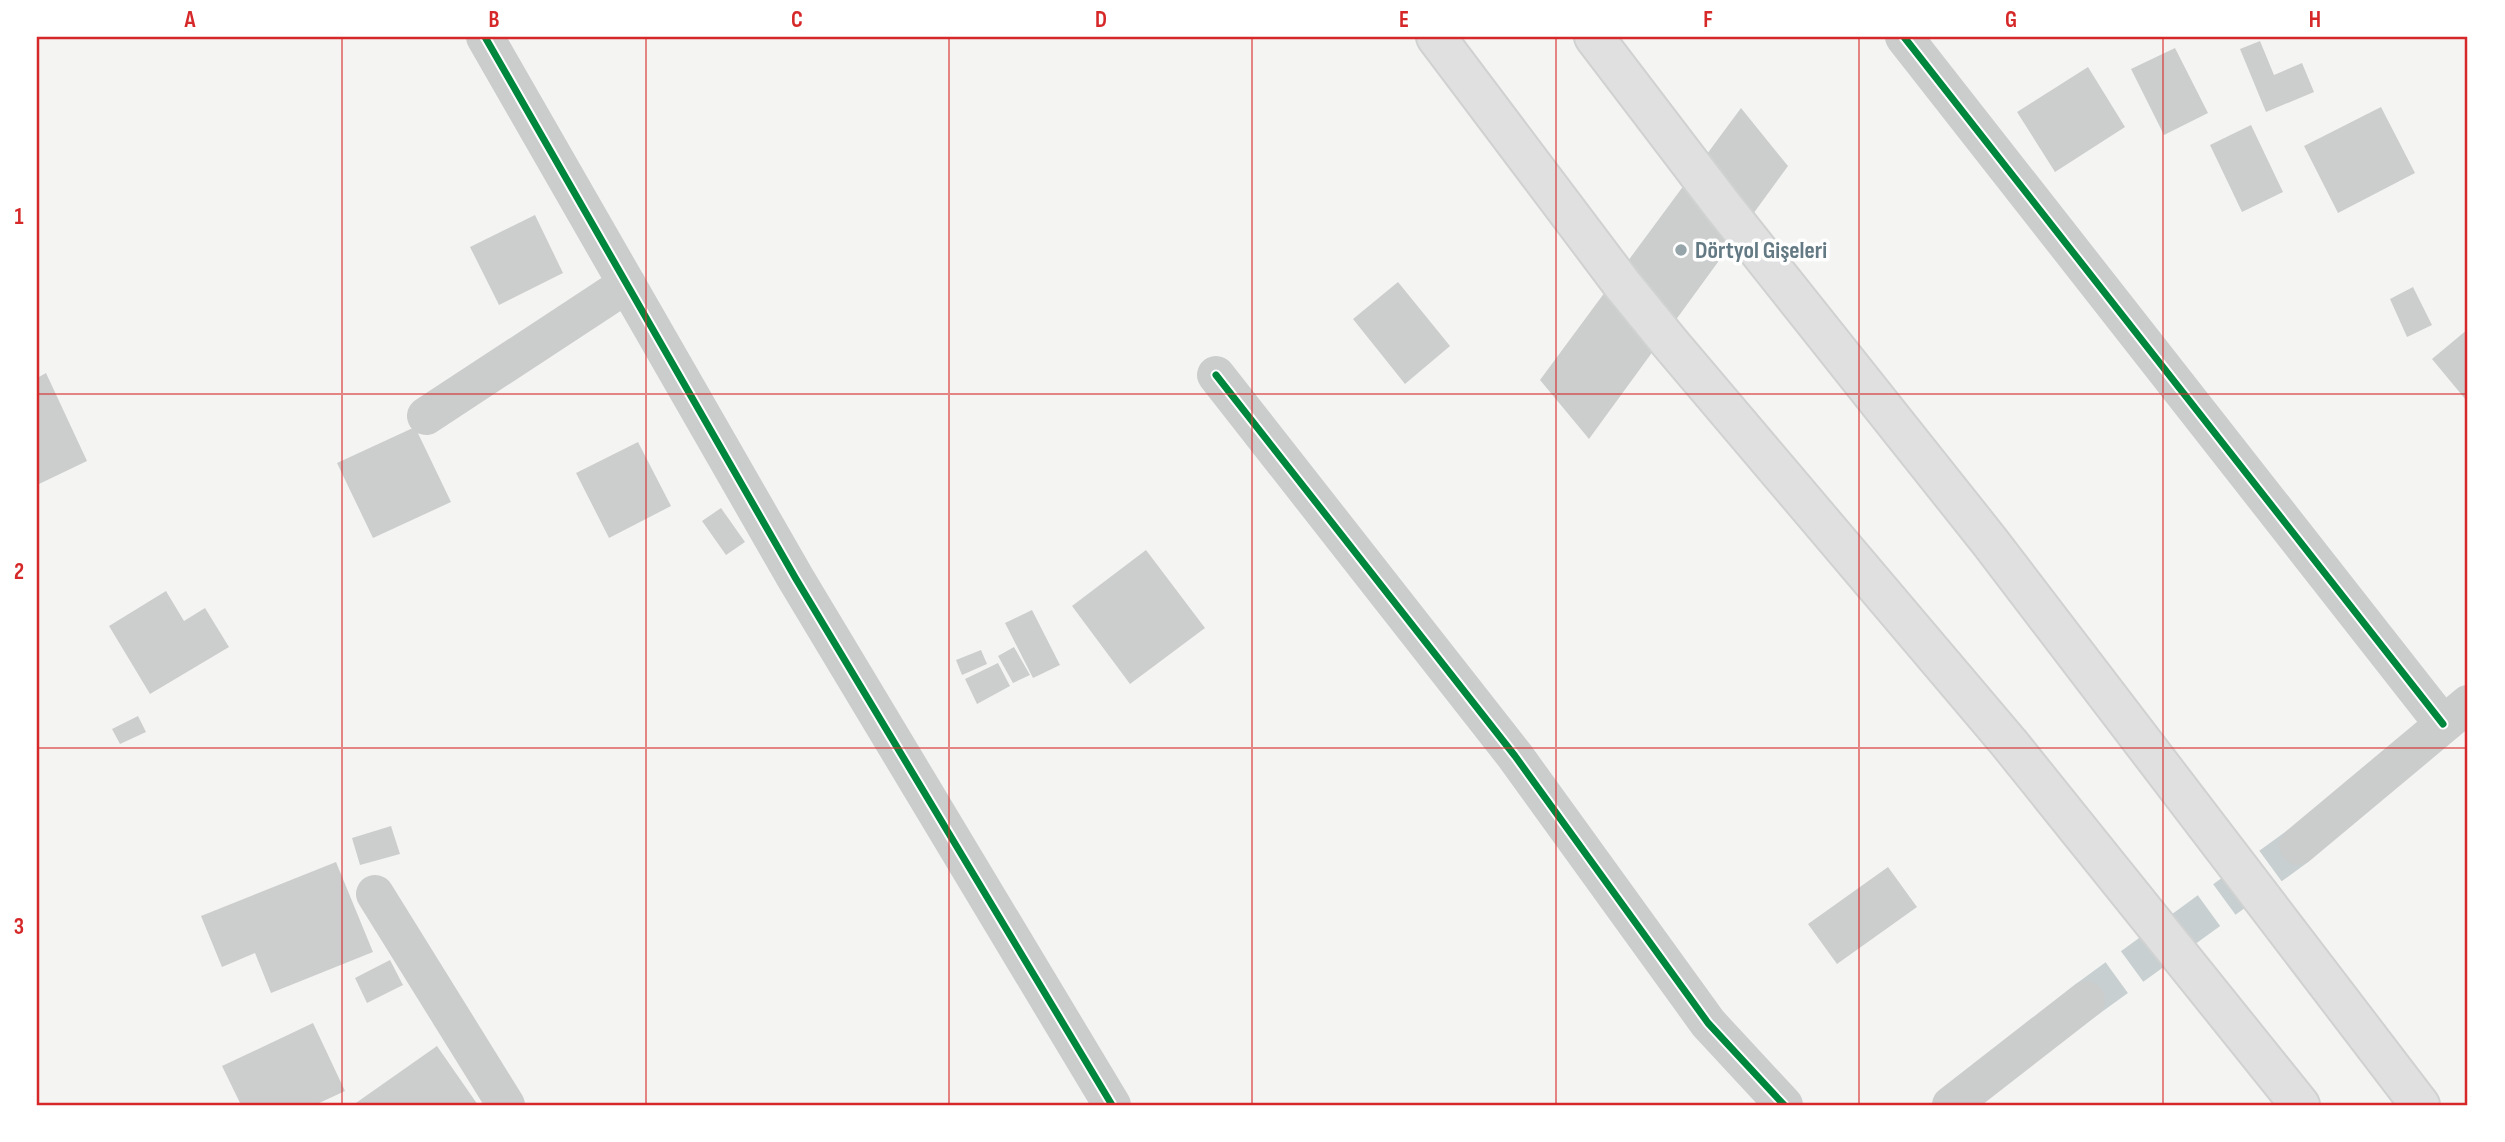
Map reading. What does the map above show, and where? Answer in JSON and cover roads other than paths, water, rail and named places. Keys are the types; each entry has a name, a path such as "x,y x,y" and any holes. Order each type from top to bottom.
{"highway":[{"path":"1436,37 1622,284 2009,743 2300,1105"},
{"path":"1594,37 1722,205 1990,542 2415,1097"}],"street":[{"path":"485,37 796,579 1112,1105"},
{"path":"1904,37 2455,714 2298,846"},
{"path":"426,416 627,284"},
{"path":"1216,375 1515,757 1707,1023 1784,1105"},
{"path":"375,894 506,1105"},
{"path":"1951,1105 2086,1000"}],"tunnel":[{"path":"2086,1000 2298,846"}],"place":[{"name":"Dörtyol Gişeleri","path":"1681,250"}]}
